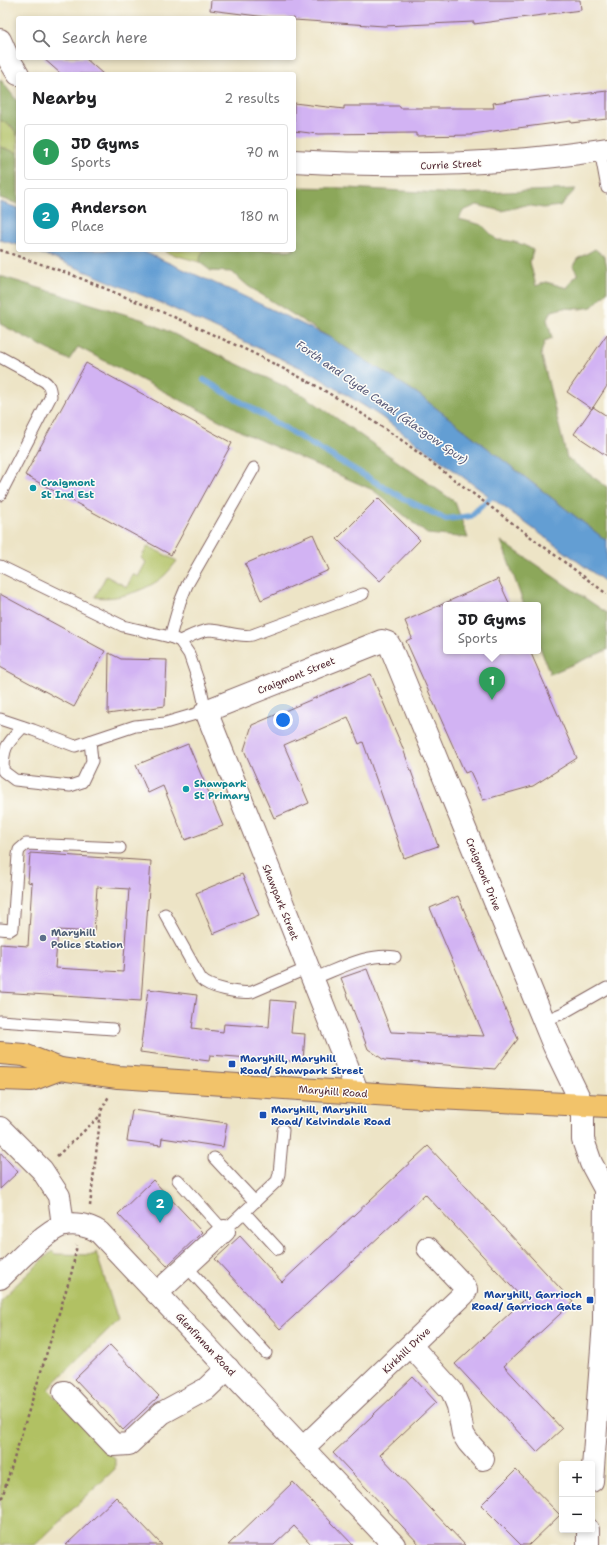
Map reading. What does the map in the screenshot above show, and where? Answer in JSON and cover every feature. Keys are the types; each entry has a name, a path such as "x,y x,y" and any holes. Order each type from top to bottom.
{"main road":[{"name":"Maryhill Road","path":"0,1053 24,1055 60,1070 118,1077 358,1093 583,1106 607,1106"},
{"name":"Maryhill Road","path":"0,1079 31,1080 60,1070"}],"street":[{"path":"0,40 8,58 17,72"},
{"name":"Currie Street","path":"296,161 367,165 438,165 507,161 603,150"},
{"name":"Craigmont Street","path":"206,711 379,642 386,642"},
{"name":"Craigmont Drive","path":"386,642 391,648 554,1046 583,1106"},
{"name":"Shawpark Street","path":"206,711 358,1093"},
{"path":"583,1106 583,1140 591,1163 606,1186 604,1322 594,1461"},
{"path":"0,1128 42,1170 59,1196 74,1226 48,1233 0,1278"},
{"name":"Glenfinnan Road","path":"74,1226 95,1229 104,1236 394,1545"},
{"path":"157,1293 224,1230"},
{"name":"Kirkhill Drive","path":"303,1448 462,1297 466,1290 463,1285 428,1248"},
{"path":"410,1346 452,1391 458,1406 463,1434 483,1460"},
{"path":"64,1392 114,1446 128,1444 162,1413 206,1389 228,1368"},
{"path":"588,1533 588,1545"}],"lane":[{"path":"603,150 607,188"},
{"path":"0,357 48,384 51,396 0,495"},
{"path":"175,639 180,602 187,585 254,468"},
{"path":"0,566 123,626 175,639 210,630 245,637 363,594"},
{"path":"0,719 23,726 75,746 135,726 165,723 206,711 201,689 189,654 175,639"},
{"path":"23,726 7,744 3,755 3,771 14,780 70,786 82,782 92,760 90,741"},
{"path":"0,929 10,930 13,928 18,855 19,850 26,844 120,848"},
{"path":"165,914 201,979 212,987 252,992 367,958 385,955 395,957"},
{"path":"544,1021 563,1014 607,988"},
{"path":"0,1021 113,1029"},
{"path":"178,1180 224,1230 278,1179 283,1130"},
{"path":"214,1158 255,1202"},
{"path":"244,1212 278,1249"},
{"path":"186,1266 266,1353"}],"path":[{"path":"0,250 70,274 174,317 274,363 313,384 352,407 400,439 607,594"},
{"path":"0,1504 72,1271 75,1249 74,1226 89,1213 101,1111 118,1077"},
{"path":"42,1170 100,1116"}],"green space":[{"path":"0,79 16,99 16,133 12,126 0,120"},
{"path":"0,120 11,127 16,133 16,152 0,147"},
{"path":"0,147 16,152 16,203 0,198"},
{"path":"296,187 348,188 458,194 576,189 560,206 543,208 526,205 502,211 477,205 463,211 459,219 482,225 497,240 516,242 533,250 530,262 536,286 546,282 567,288 573,278 578,275 573,266 577,259 595,249 605,257 607,268 607,292 592,307 580,309 563,308 552,311 547,319 552,338 545,341 541,353 567,458 607,487 607,541 418,394 248,286 232,272 211,271 199,262 202,253 296,252"},
{"path":"165,252 203,252 199,262"},
{"path":"0,276 144,320 305,396 455,502 468,538 427,534 373,490 246,434 78,347 69,360 0,324"},
{"path":"501,541 607,613 607,650 550,674 541,650 541,602 523,602"},
{"path":"148,546 177,561 164,576 141,590 122,596 103,598 95,597 106,576 127,587 133,574 138,577 146,562 141,558"},
{"path":"52,1251 55,1254 94,1255 96,1252 118,1320 48,1389 115,1459 115,1469 35,1545 0,1545 0,1300"}],"water":[{"path":"0,202 16,207 16,244 0,240"},
{"name":"Forth and Clyde Canal (Glasgow Spur)","path":"36,252 145,252 237,293 329,337 418,394 607,541 607,583 380,416 310,372 163,304"}],"building":[{"path":"211,0 580,0 581,10 474,24 474,22 384,26 296,20 296,16 258,16 210,10"},
{"path":"45,60 87,60 101,72 59,72"},
{"path":"607,91 607,119 571,123 571,121 472,135 416,136 416,133 318,134 296,131 296,103 344,109 344,106 400,106 400,108 494,108 493,103 549,96 549,98"},
{"path":"607,334 607,386 592,409 567,392"},
{"path":"86,363 232,443 171,555 25,475"},
{"path":"593,407 607,416 607,456 574,434"},
{"path":"378,498 420,540 380,581 337,539"},
{"path":"313,534 329,570 261,600 245,564"},
{"path":"498,579 509,602 447,602"},
{"path":"0,594 105,651 74,707 0,667"},
{"path":"443,604 443,654 531,654 577,758 533,786 483,800 470,771 465,773 406,641 412,638 405,621"},
{"path":"109,653 121,659 167,660 165,706 108,714"},
{"path":"371,674 402,746 438,846 404,858 363,742 359,744 348,717 284,745 309,803 274,818 244,750 252,725"},
{"name":"Shawpark St Primary","path":"188,744 223,826 185,840 163,786 148,793 136,765"},
{"name":"Maryhill Police Station","path":"30,853 151,861 141,1001 0,992 0,944 28,946 32,883 28,882","holes":["97,887 129,889 123,972 55,968 58,930 94,932"]},
{"path":"242,874 259,915 213,934 196,893"},
{"path":"458,896 518,1039 495,1069 384,1060 368,1049 341,978 367,969 391,1032 484,1036 430,908"},
{"path":"148,989 197,995 192,1028 223,1032 224,1024 269,1027 271,1000 294,1002 291,1033 305,1034 303,1062 210,1055 209,1061 140,1052"},
{"path":"132,1110 227,1123 223,1147 162,1138 161,1145 127,1141"},
{"path":"428,1146 573,1302 504,1366 562,1429 537,1452 455,1364 524,1300 425,1194 280,1329 215,1259 240,1236 282,1282"},
{"path":"0,1152 18,1172 0,1189"},
{"path":"153,1180 202,1232 167,1266 118,1214"},
{"path":"110,1345 159,1396 123,1430 75,1379"},
{"path":"413,1377 436,1402 380,1455 465,1545 420,1545 333,1453"},
{"path":"516,1470 559,1514 559,1516 529,1545 521,1545 481,1505"},
{"path":"293,1482 353,1545 312,1545 294,1526 274,1545 228,1545"},
{"path":"116,1497 162,1545 66,1545"}],"waterway":[{"path":"204,380 404,499 446,519 471,516 496,492"}],"place":[{"name":"Craigmont St Ind Est","path":"33,488"},
{"name":"JD Gyms","path":"492,700"},
{"name":"Shawpark St Primary","path":"186,789"},
{"name":"Maryhill Police Station","path":"43,938"},
{"name":"Maryhill, Maryhill Road/ Shawpark Street","path":"232,1064"},
{"name":"Maryhill, Maryhill Road/ Kelvindale Road","path":"263,1115"},
{"name":"Anderson","path":"160,1223"},
{"name":"Maryhill, Garrioch Road/ Garrioch Gate","path":"590,1300"}]}
